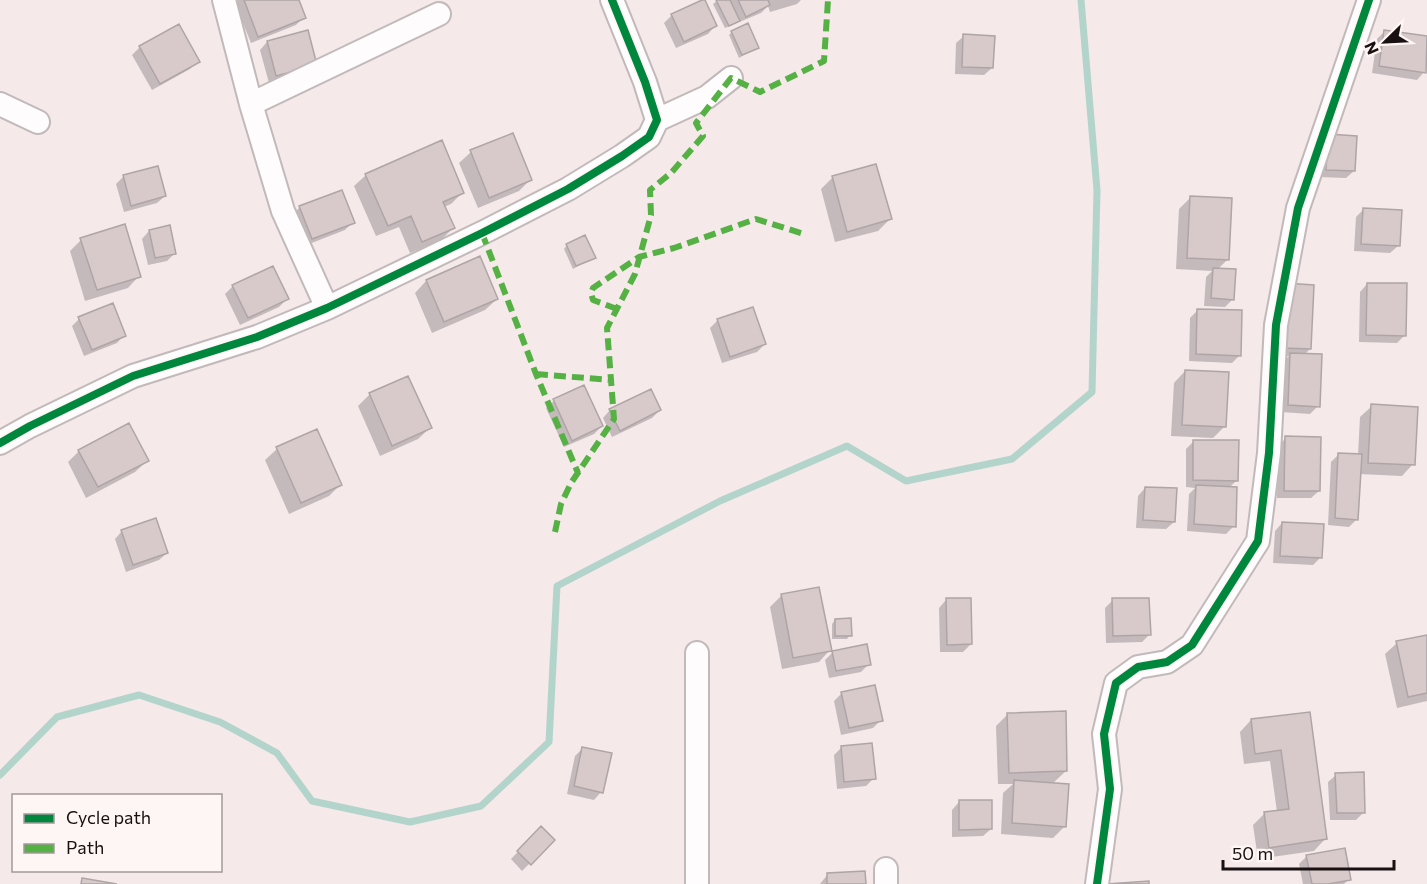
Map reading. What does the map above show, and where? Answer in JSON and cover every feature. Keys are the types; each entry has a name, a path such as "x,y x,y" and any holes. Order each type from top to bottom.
{"street":[{"path":"224,0 251,104 283,211 327,308"},
{"path":"612,0 645,82 657,120"},
{"path":"1097,884 1110,789 1104,734 1116,683 1138,667 1167,662 1192,645 1258,541 1269,453 1276,325 1298,208 1368,0"},
{"path":"251,104 439,14"},
{"path":"0,443 133,376 257,338 327,308 568,189 649,137 657,120 707,97 731,78"},
{"path":"0,104 38,122"},
{"path":"697,653 697,884"}],"building":[{"path":"244,0 299,0 306,18 258,37"},
{"path":"705,0 717,26 684,42 671,14"},
{"path":"716,0 730,0 740,21 729,26"},
{"path":"738,0 768,0 770,5 746,17"},
{"path":"748,23 759,48 742,55 731,31"},
{"path":"179,24 200,62 160,84 139,46"},
{"path":"308,30 317,65 276,76 267,41"},
{"path":"1384,30 1427,36 1426,73 1379,66"},
{"path":"963,34 995,36 993,68 962,67"},
{"path":"513,133 532,180 489,198 470,150"},
{"path":"1328,134 1357,136 1355,171 1326,170"},
{"path":"442,140 464,193 443,202 455,228 422,242 411,216 388,226 365,174"},
{"path":"876,164 892,219 847,232 832,176"},
{"path":"158,166 166,196 131,206 123,175"},
{"path":"342,190 355,223 312,239 299,206"},
{"path":"1190,196 1232,198 1229,260 1187,258"},
{"path":"1363,208 1402,210 1400,246 1361,244"},
{"path":"125,224 141,277 97,290 80,238"},
{"path":"170,225 176,254 155,258 149,230"},
{"path":"585,235 596,258 576,266 566,244"},
{"path":"480,256 498,299 444,322 426,280"},
{"path":"273,266 289,299 248,318 232,285"},
{"path":"1213,268 1236,269 1234,300 1211,298"},
{"path":"1285,283 1314,285 1311,349 1282,348"},
{"path":"1367,283 1407,283 1406,336 1366,335"},
{"path":"113,303 126,336 92,350 78,317"},
{"path":"753,307 766,344 730,357 717,319"},
{"path":"1197,309 1242,310 1241,356 1196,354"},
{"path":"1290,353 1322,354 1320,407 1288,405"},
{"path":"1185,370 1229,372 1226,427 1182,425"},
{"path":"408,376 432,428 392,446 369,393"},
{"path":"584,385 603,426 572,441 553,399"},
{"path":"651,389 661,410 620,431 609,409"},
{"path":"1371,404 1418,407 1415,465 1368,463"},
{"path":"129,423 149,461 98,487 78,450"},
{"path":"317,429 342,485 301,503 276,447"},
{"path":"1285,436 1321,437 1320,491 1284,491"},
{"path":"1193,440 1239,440 1238,481 1193,480"},
{"path":"1338,453 1362,454 1358,520 1335,518"},
{"path":"1196,485 1237,487 1236,527 1194,524"},
{"path":"1145,487 1177,488 1175,522 1143,520"},
{"path":"156,518 168,553 133,565 121,530"},
{"path":"1282,522 1324,524 1322,558 1280,556"},
{"path":"819,587 832,651 793,658 781,594"},
{"path":"946,598 971,598 972,644 947,645"},
{"path":"1112,598 1149,598 1151,635 1113,636"},
{"path":"851,618 852,636 835,636 835,619"},
{"path":"1427,635 1427,693 1408,697 1396,641"},
{"path":"867,644 871,665 836,671 832,651"},
{"path":"875,685 883,721 849,728 841,692"},
{"path":"1066,711 1067,771 1009,773 1007,713"},
{"path":"1310,712 1327,839 1269,848 1264,812 1289,809 1281,750 1255,754 1251,719"},
{"path":"872,743 876,779 844,782 841,746"},
{"path":"582,747 612,753 603,793 574,786"},
{"path":"1364,772 1365,813 1337,813 1335,773"},
{"path":"1014,780 1069,784 1066,827 1012,823"},
{"path":"959,800 992,800 992,829 959,830"},
{"path":"541,826 555,840 531,865 517,851"},
{"path":"1345,848 1351,880 1312,884 1306,855"},
{"path":"865,871 866,884 827,884 827,873"},
{"path":"82,878 117,884 81,884"},
{"path":"1149,881 1149,884 1106,884"}],"waterway":[{"path":"0,775 57,717 139,695 220,722 277,753 312,801 410,822 481,806 549,742 557,586 720,501 847,446 906,481 1012,459 1092,392 1097,190 1081,0"}],"marked path":[{"path":"555,532 561,504 571,483 614,419 607,328 635,274 651,215 650,190 671,173 703,136 696,123 731,78 760,92 824,61 828,0"},
{"path":"617,309 593,300 591,293 593,288 639,257 674,248 756,219 804,234"},
{"path":"482,233 536,374 578,473"},
{"path":"536,374 611,380"}],"cycle path":[{"path":"0,443 133,376 257,337 327,308 568,189 649,137 657,120 645,82 612,0"},
{"path":"1097,884 1110,789 1104,734 1116,683 1138,667 1167,662 1192,645 1258,541 1269,453 1276,325 1298,208 1369,0"}]}
